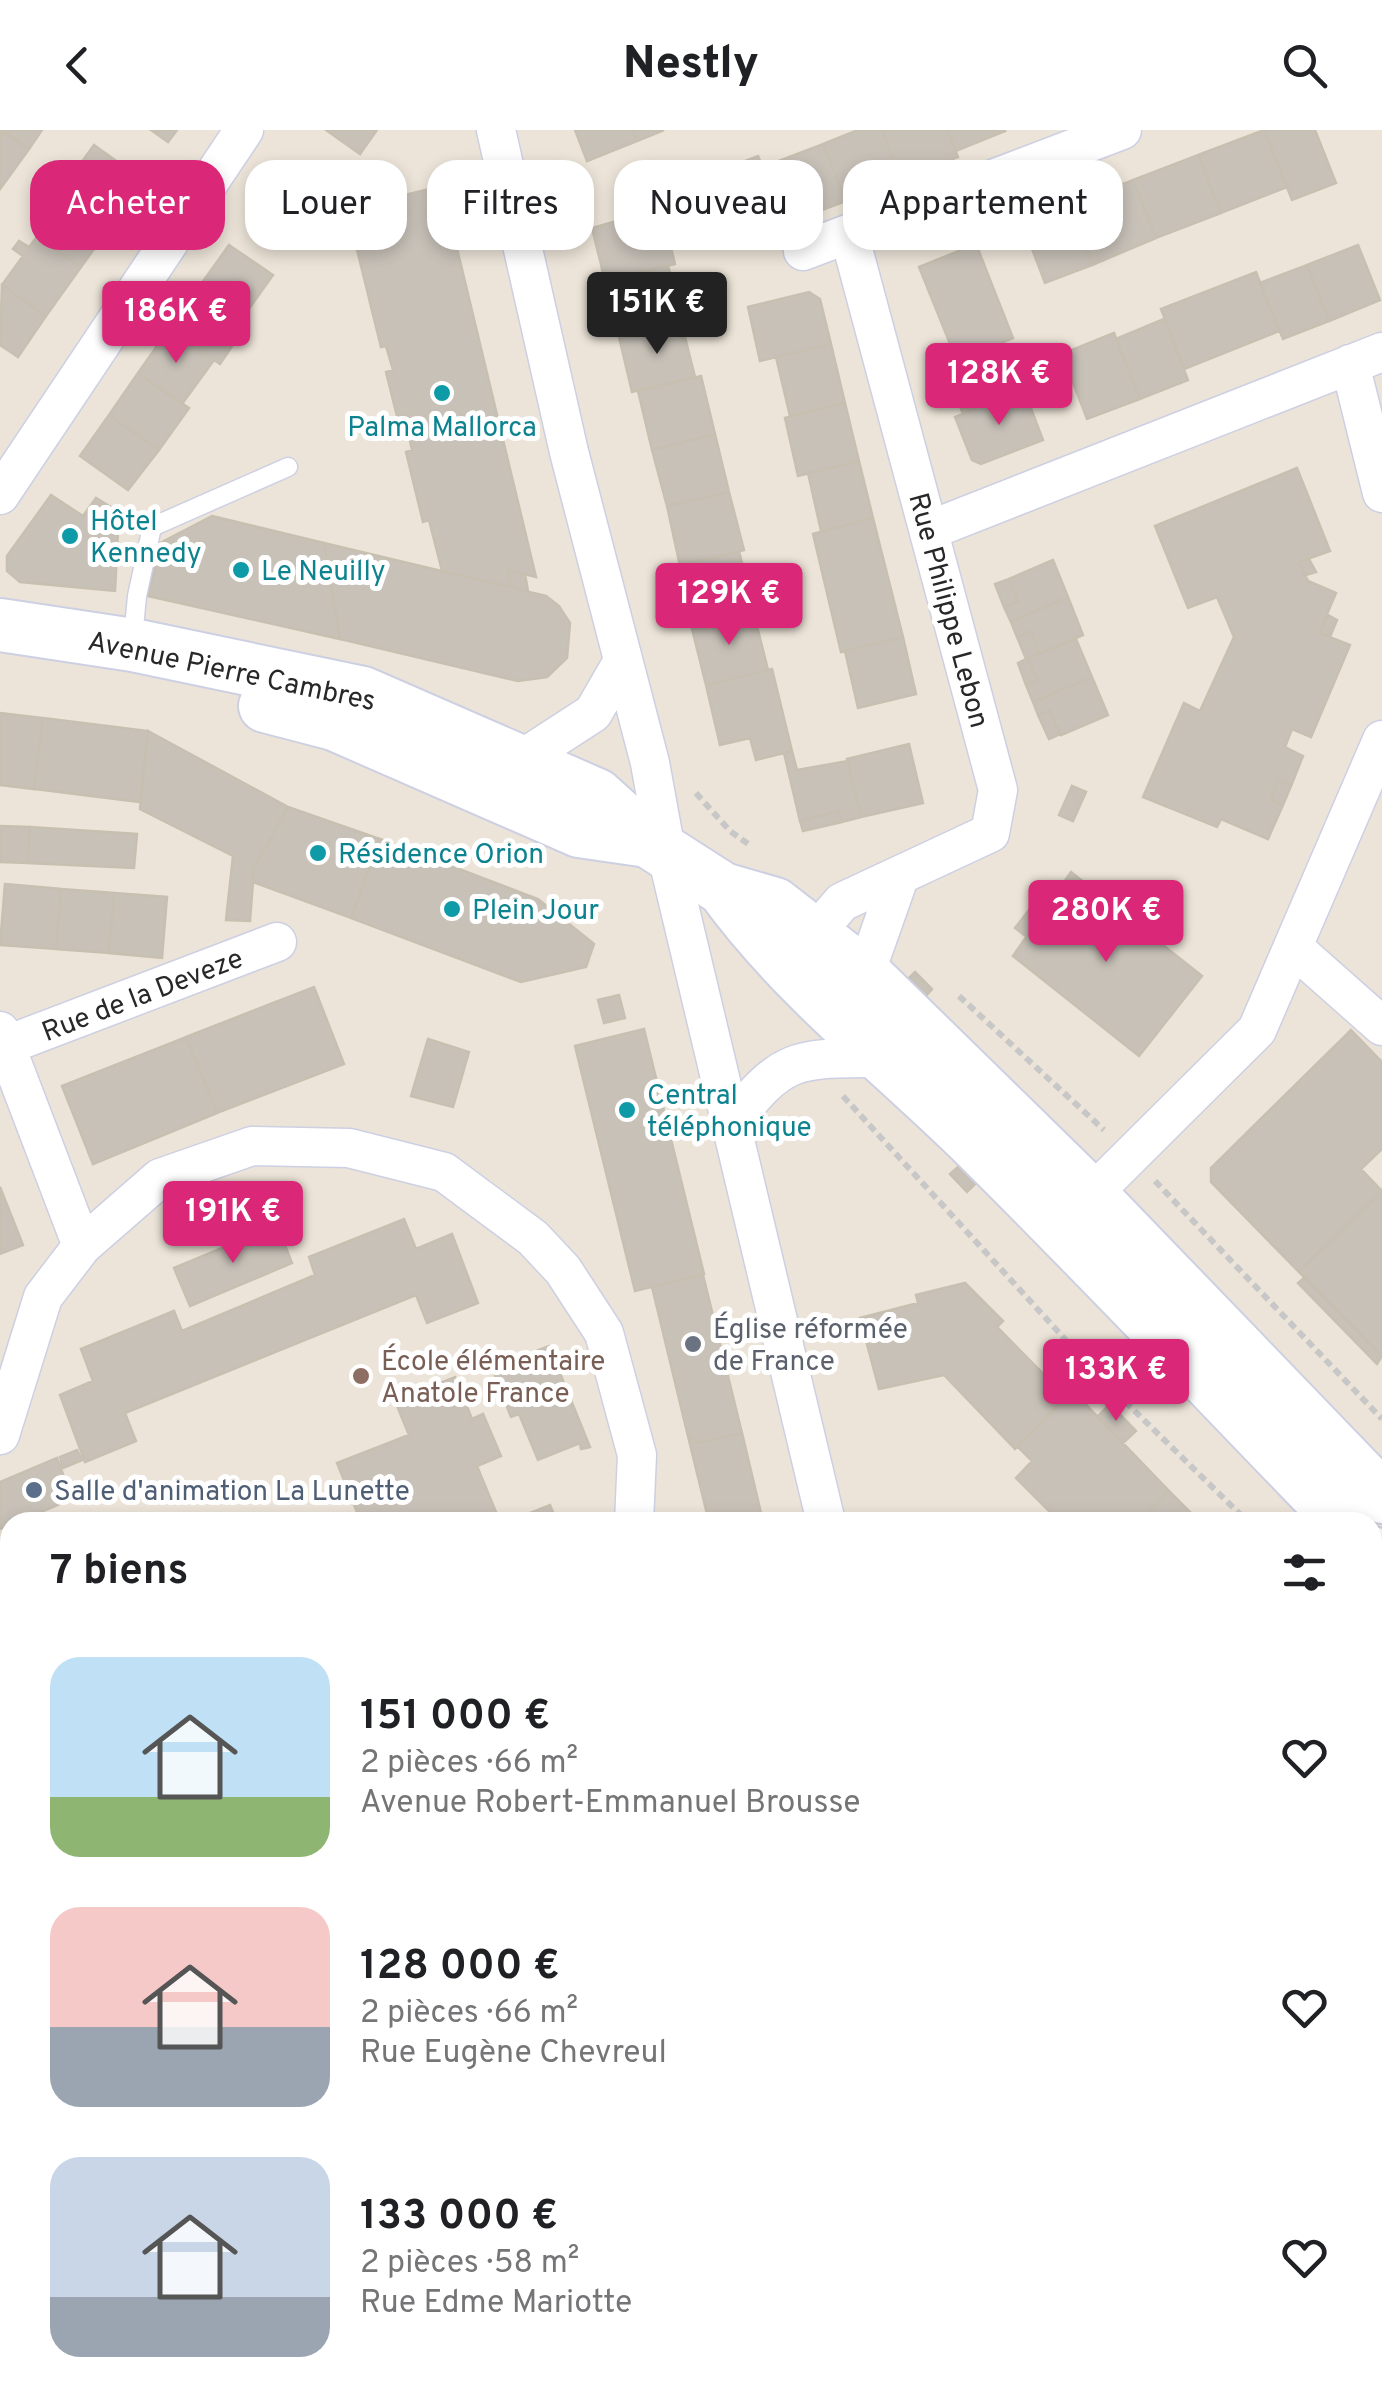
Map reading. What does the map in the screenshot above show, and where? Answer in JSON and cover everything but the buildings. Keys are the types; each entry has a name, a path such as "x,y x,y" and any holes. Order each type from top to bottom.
{"main road":[{"name":"Avenue Pierre Cambres","path":"0,625 133,644 363,692 597,795 657,846"},
{"name":"Avenue Pierre Cambres","path":"0,660 145,675 334,724 579,832 657,846"},
{"path":"657,846 723,890 776,904 864,974 1091,1195 1382,1498"},
{"path":"723,890 755,934 878,1058 976,1144 1333,1512"}],"street":[{"path":"0,496 244,130"},
{"path":"496,130 573,470 650,763 657,846 824,1512"},
{"path":"1043,160 1122,130"},
{"path":"802,251 843,236"},
{"name":"Rue Philippe Lebon","path":"816,932 842,902 990,833 998,790 853,250"},
{"path":"930,530 1366,358 1382,493"},
{"path":"519,761 563,737 593,712 623,660"},
{"path":"1091,1195 1256,1030 1295,949 1382,740"},
{"path":"864,974 900,876"},
{"name":"Rue de la Deveze","path":"82,1246 3,1038 277,942"},
{"path":"1295,949 1382,1026"},
{"path":"730,1126 758,1088 782,1069 806,1058 878,1058"},
{"path":"0,1434 43,1297 82,1246 160,1178 252,1146 348,1148 444,1172 533,1238 563,1270 604,1333 637,1456 634,1512"}],"lane":[{"path":"133,644 137,596 152,527 288,467"}],"path":[{"path":"806,1058 908,1164 1095,1372 1238,1512"}],"place":[{"name":"Palma Mallorca","path":"442,393"},
{"name":"Hôtel Kennedy","path":"70,536"},
{"name":"Le Neuilly","path":"241,570"},
{"name":"Résidence Orion","path":"318,853"},
{"name":"Plein Jour","path":"452,909"},
{"name":"Central téléphonique","path":"627,1110"},
{"name":"Église réformée de France","path":"693,1344"},
{"name":"École élémentaire Anatole France","path":"361,1376"},
{"name":"Salle d'animation La Lunette","path":"34,1490"}]}
